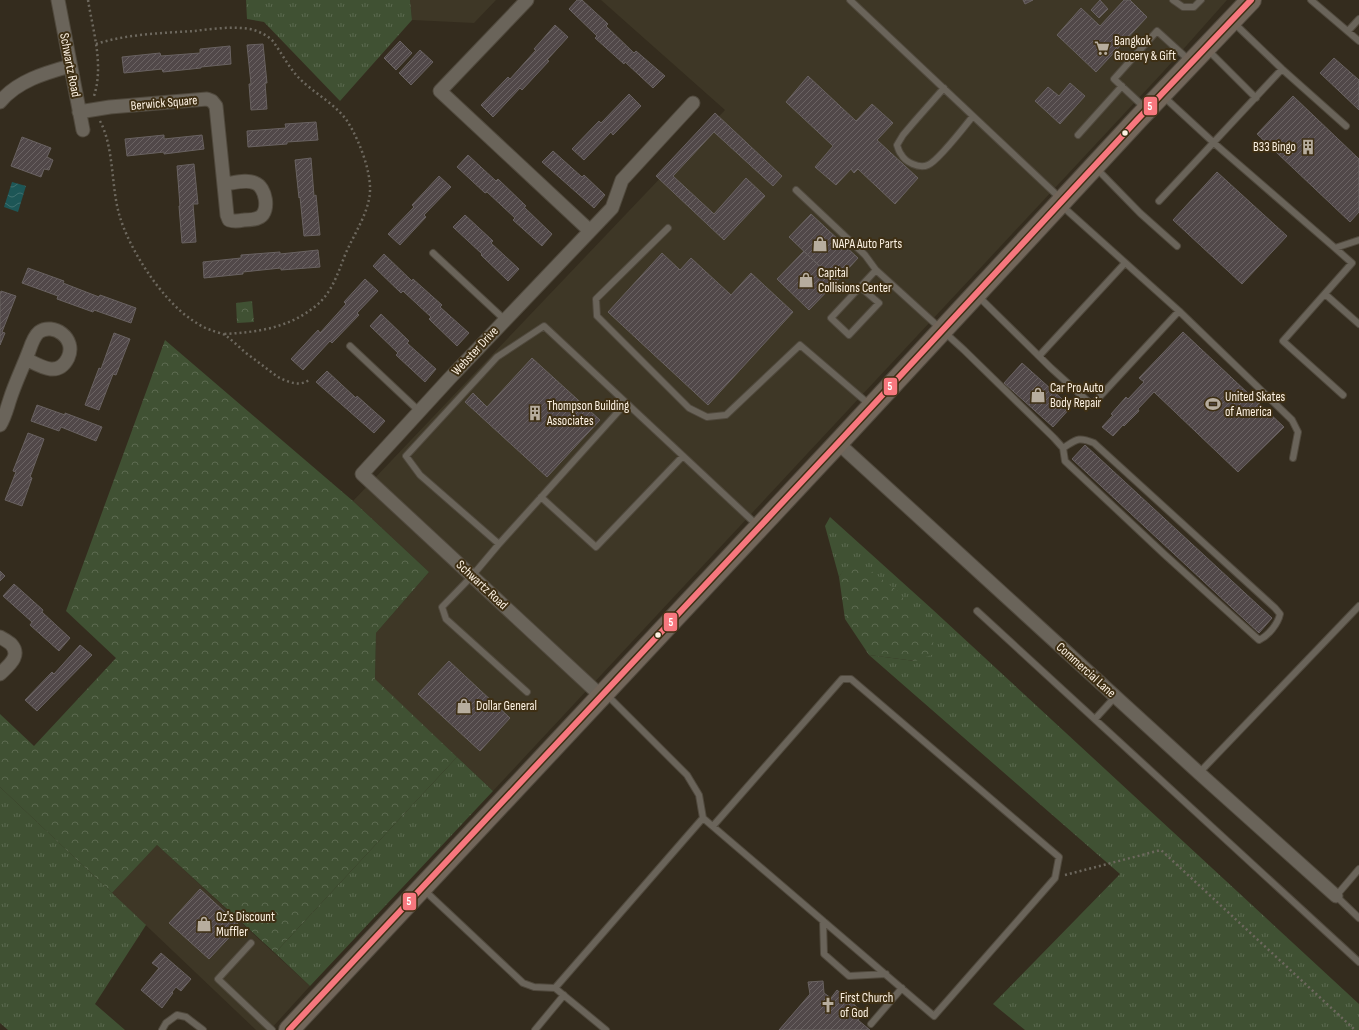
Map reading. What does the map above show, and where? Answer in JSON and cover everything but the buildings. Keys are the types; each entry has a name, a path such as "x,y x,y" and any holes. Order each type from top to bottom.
{"main road":[{"path":"289,1030 1250,0"}],"street":[{"name":"Schwartz Road","path":"58,0 80,112 82,130"},
{"path":"527,0 440,91 589,230"},
{"path":"0,102 16,87 33,78 70,66"},
{"name":"Berwick Square","path":"80,112 207,99 212,101 216,106 225,184"},
{"name":"Webster Drive","path":"362,474 589,230 612,208 622,180 693,103"},
{"path":"0,425 26,360"},
{"name":"Commercial Lane","path":"838,443 1115,697 1336,896"},
{"name":"Schwartz Road","path":"362,474 603,694"},
{"path":"0,637 5,639 15,650 13,661 0,674"}],"lane":[{"path":"850,0 944,88 1125,263 1178,311 1292,420 1298,432 1293,458"},
{"path":"1174,0 1183,7 1194,7 1201,0"},
{"path":"1311,0 1359,41"},
{"path":"1348,31 1359,19"},
{"path":"1231,21 1346,126"},
{"path":"1147,109 1114,79 1157,31 1192,62"},
{"path":"1205,48 1256,98"},
{"path":"1159,201 1282,69"},
{"path":"1078,135 1122,86"},
{"path":"944,88 903,135 897,145 901,155 909,162 920,166 928,165 937,158 973,116"},
{"path":"1161,95 1352,263 1283,341 1343,395"},
{"path":"1094,166 1140,213 1178,246"},
{"path":"796,190 865,255 876,270 964,350 1063,448 1065,461 1258,640 1264,638 1279,620 1280,614 1275,608 1094,442 1085,438 1077,439 1063,448"},
{"path":"668,228 596,299 597,316 689,408 708,417 726,415 800,345 872,406"},
{"path":"1335,248 1359,240"},
{"path":"433,253 505,320"},
{"path":"1039,356 1125,263"},
{"path":"860,287 879,303 849,336 831,318 860,287 876,270"},
{"path":"976,294 1039,356 1092,405 1178,311"},
{"path":"1325,294 1359,324"},
{"path":"499,544 420,475 406,456 497,357 544,326 759,527"},
{"path":"350,346 419,411"},
{"path":"527,692 446,619 442,606 472,576 626,403"},
{"path":"541,497 596,547 683,456"},
{"path":"1199,773 1359,606"},
{"path":"977,611 1359,962"},
{"path":"603,694 687,775 698,795 703,818 934,1016 1055,878 1059,857 851,679 842,679 713,826"},
{"path":"1095,719 1115,697"},
{"path":"556,988 703,818"},
{"path":"1359,869 1336,896 1359,918"},
{"path":"422,888 523,983 534,987 556,988 606,1030"},
{"path":"823,921 824,954 849,976 886,974"},
{"path":"251,943 218,979 272,1030"},
{"path":"871,1024 902,988"},
{"path":"535,1030 564,995"},
{"path":"162,1030 166,1022 177,1015 186,1017 202,1030"}],"path":[{"path":"88,0 96,44 99,76 93,100 95,110 105,130 119,215 127,235 141,262 157,285 178,308 201,326 224,334 288,382 296,383 309,380"},
{"path":"96,44 106,41 156,34 206,30 241,28 259,31 272,40 299,77 341,114 349,124 357,141 366,163 370,183 370,198 336,278 328,292 318,304 291,322 253,333 224,334"},
{"path":"1055,878 1161,850 1355,1030"}],"shaded area":[{"path":"410,0 496,0 474,23 412,20"},
{"path":"601,0 1227,0 1163,72 493,791 375,680 376,633 429,572 353,501 725,110"},
{"path":"157,845 310,986 270,1030 256,1030 112,893"}],"green space":[{"path":"246,0 410,0 412,20 340,101 264,22 247,19"},
{"path":"252,301 254,322 237,323 236,303"},
{"path":"165,340 353,501 429,572 376,633 375,679 457,757 275,953 157,845 112,893 0,787 0,714 34,746 116,658 66,611"},
{"path":"830,517 932,609 1359,1004 1359,1030 1025,1030 993,1004 1120,874 869,655 915,661 846,567 839,577 825,526"},
{"path":"862,564 899,592 933,639 934,654 915,661 869,655 845,619 839,577 845,567"},
{"path":"457,757 493,791 310,986 275,953"},
{"path":"0,787 146,925 95,1004 125,1030 8,1030 0,1023"}],"water":[{"path":"12,182 26,186 18,212 4,207"}],"transit line":[{"name":"5","path":"289,1030 838,443 1138,119 1251,0"}],"place":[{"name":"Bangkok Grocery & Gift","path":"1102,48"},
{"name":"B33 Bingo","path":"1308,147"},
{"name":"NAPA Auto Parts","path":"820,244"},
{"name":"Capital Collisions Center","path":"806,280"},
{"name":"Car Pro Auto Body Repair","path":"1038,395"},
{"name":"United Skates of America","path":"1213,404"},
{"name":"Thompson Building Associates","path":"535,413"},
{"name":"Dollar General","path":"464,706"},
{"name":"Oz's Discount Muffler","path":"204,924"},
{"name":"First Church of God","path":"828,1005"}]}
